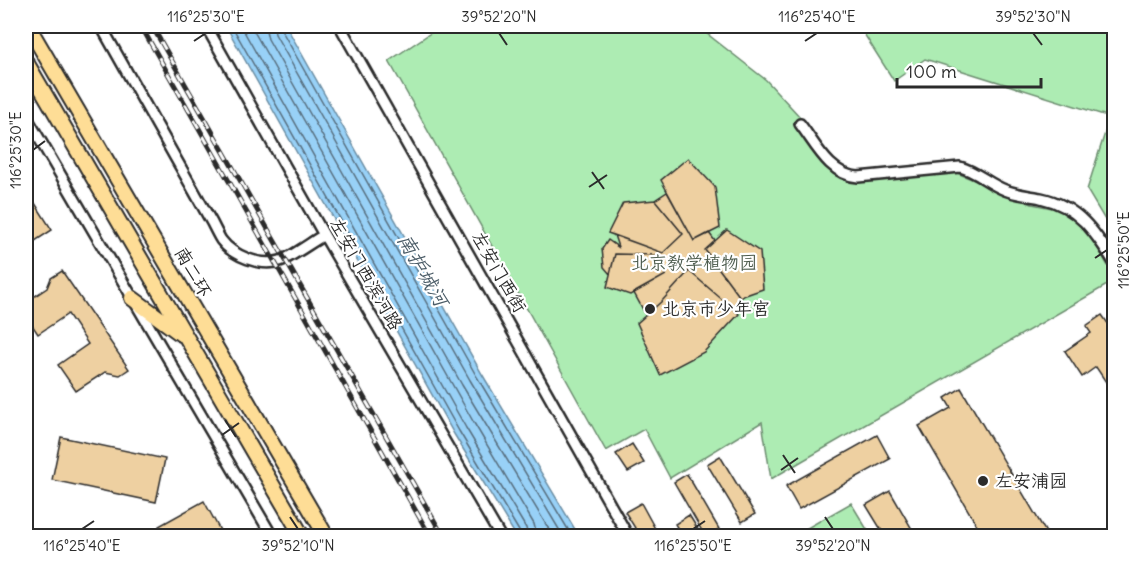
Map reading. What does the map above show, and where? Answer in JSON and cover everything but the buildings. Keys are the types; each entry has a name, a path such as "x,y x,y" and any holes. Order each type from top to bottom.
{"highway":[{"name":"南二环","path":"28,26 326,537"},
{"path":"26,62 302,537"},
{"path":"132,298 186,338"}],"street":[{"path":"101,26 221,240 229,248 243,256 268,263 281,261 324,235"},
{"name":"左安门西滨河路","path":"206,26 324,235 500,537"},
{"name":"左安门西街","path":"340,26 628,537"},
{"path":"26,116 272,537"},
{"path":"800,124 836,170 848,176 960,167 971,170 992,185 1017,195 1042,198 1070,208 1090,227 1114,262"}],"green space":[{"name":"北京教学植物园","path":"441,26 697,26 766,80 801,118 840,177 853,181 957,173 1032,204 1067,211 1087,230 1114,276 1114,281 771,479 762,422 670,478 644,429 606,451 389,61"},
{"path":"859,26 1114,26 1114,235 1087,190 1110,117 925,59 894,81"},
{"path":"851,503 871,536 795,535"}],"water":[{"name":"南护城河","path":"226,26 286,26 482,374 579,536 516,536 454,434"}],"railway":[{"path":"141,26 430,536"},
{"path":"152,26 443,536"}],"place":[{"name":"北京市少年宫","path":"650,309"},
{"name":"左安浦园","path":"983,481"}]}
